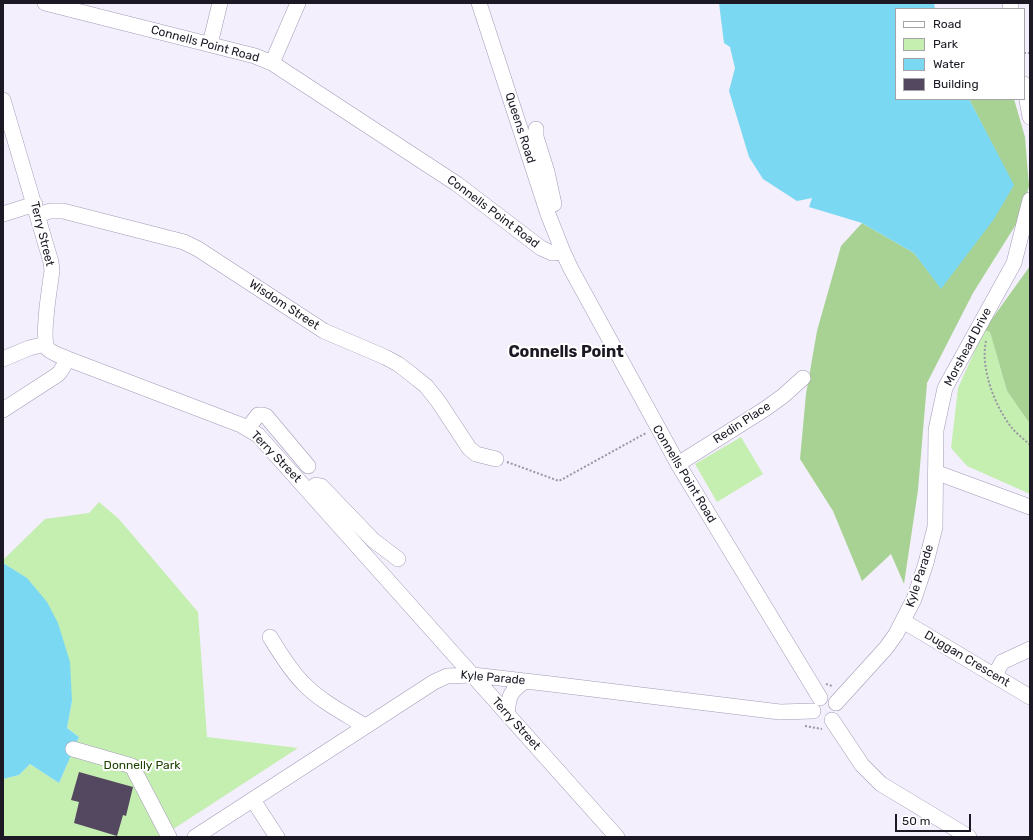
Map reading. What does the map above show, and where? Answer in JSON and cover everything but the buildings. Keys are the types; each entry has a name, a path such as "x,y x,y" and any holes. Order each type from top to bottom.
{"street":[{"name":"Connells Point Road","path":"45,3 255,56 272,64 457,184 541,248 552,253 563,252 657,427 817,704"},
{"path":"210,44 220,3"},
{"path":"272,64 298,3"},
{"name":"Queens Road","path":"479,3 548,214 563,252"},
{"path":"1025,90 1030,117"},
{"name":"Terry Street","path":"3,100 36,209 52,271 45,331 46,344 52,352 248,428 258,435 616,837"},
{"path":"536,129 536,137 547,172 554,207 548,214"},
{"name":"Morshead Drive","path":"935,472 936,430 945,388 1014,263 1030,200"},
{"name":"Wisdom Street","path":"3,214 36,209 63,211 184,242 195,247 324,332 385,357 398,364 426,386 469,448 476,454 496,459"},
{"path":"3,359 30,348 46,344"},
{"path":"3,410 57,375 68,359"},
{"name":"Redin Place","path":"678,464 765,409 783,396 803,378"},
{"path":"248,428 258,415 263,414 308,466"},
{"path":"935,472 1030,507"},
{"name":"Kyle Parade","path":"195,837 440,678 448,676 472,675 780,712 817,704 824,697 831,698 836,703 886,648 903,621 914,599 926,563 935,527 935,472"},
{"path":"308,491 316,485 321,486 373,540 398,559"},
{"name":"Duggan Crescent","path":"903,621 995,674 1030,697"},
{"path":"270,638 283,659 303,683 318,695 365,726"},
{"path":"995,674 1002,662 1030,649"},
{"path":"507,713 508,700 511,692 525,681"},
{"path":"827,724 837,714 838,710 836,703"},
{"path":"817,704 815,715 820,720 828,721 827,724 862,765 881,784 969,837"},
{"path":"73,749 132,766 169,837"},
{"path":"253,800 278,837"}],"path":[{"path":"986,339 984,351 987,372 992,390 1002,412 1012,428 1030,445"},
{"path":"496,459 559,481 646,433"},
{"path":"823,682 832,686"},
{"path":"805,726 827,724"}],"green space":[{"path":"970,100 1014,100 1025,137 1029,186 1020,218 973,293 927,383 918,490 904,584 891,554 862,581 833,511 800,459 806,394 817,331 841,246 862,223 914,253 941,288 1013,185"},
{"path":"1030,266 1030,424 1007,391 990,332 984,330"},
{"path":"984,330 990,332 1007,391 1030,424 1030,494 967,466 951,448 958,388"},
{"path":"741,437 763,474 717,502 695,464"},
{"name":"Donnelly Park","path":"99,502 119,519 198,612 207,737 298,748 161,837 3,837 3,779 19,775 30,764 59,783 79,737 67,728 72,701 27,579 3,563 3,560 45,519 89,513"}],"water":[{"path":"719,3 934,3 935,8 895,8 895,100 970,100 1014,185 994,219 941,289 914,253 862,223 809,207 812,198 797,201 763,179 749,157 729,91 735,68 730,47 724,43"},
{"path":"3,563 27,578 47,602 58,623 70,662 72,701 67,728 79,737 59,783 30,764 19,775 3,779"}],"district":[{"name":"Connells Point","path":"566,352"}]}
